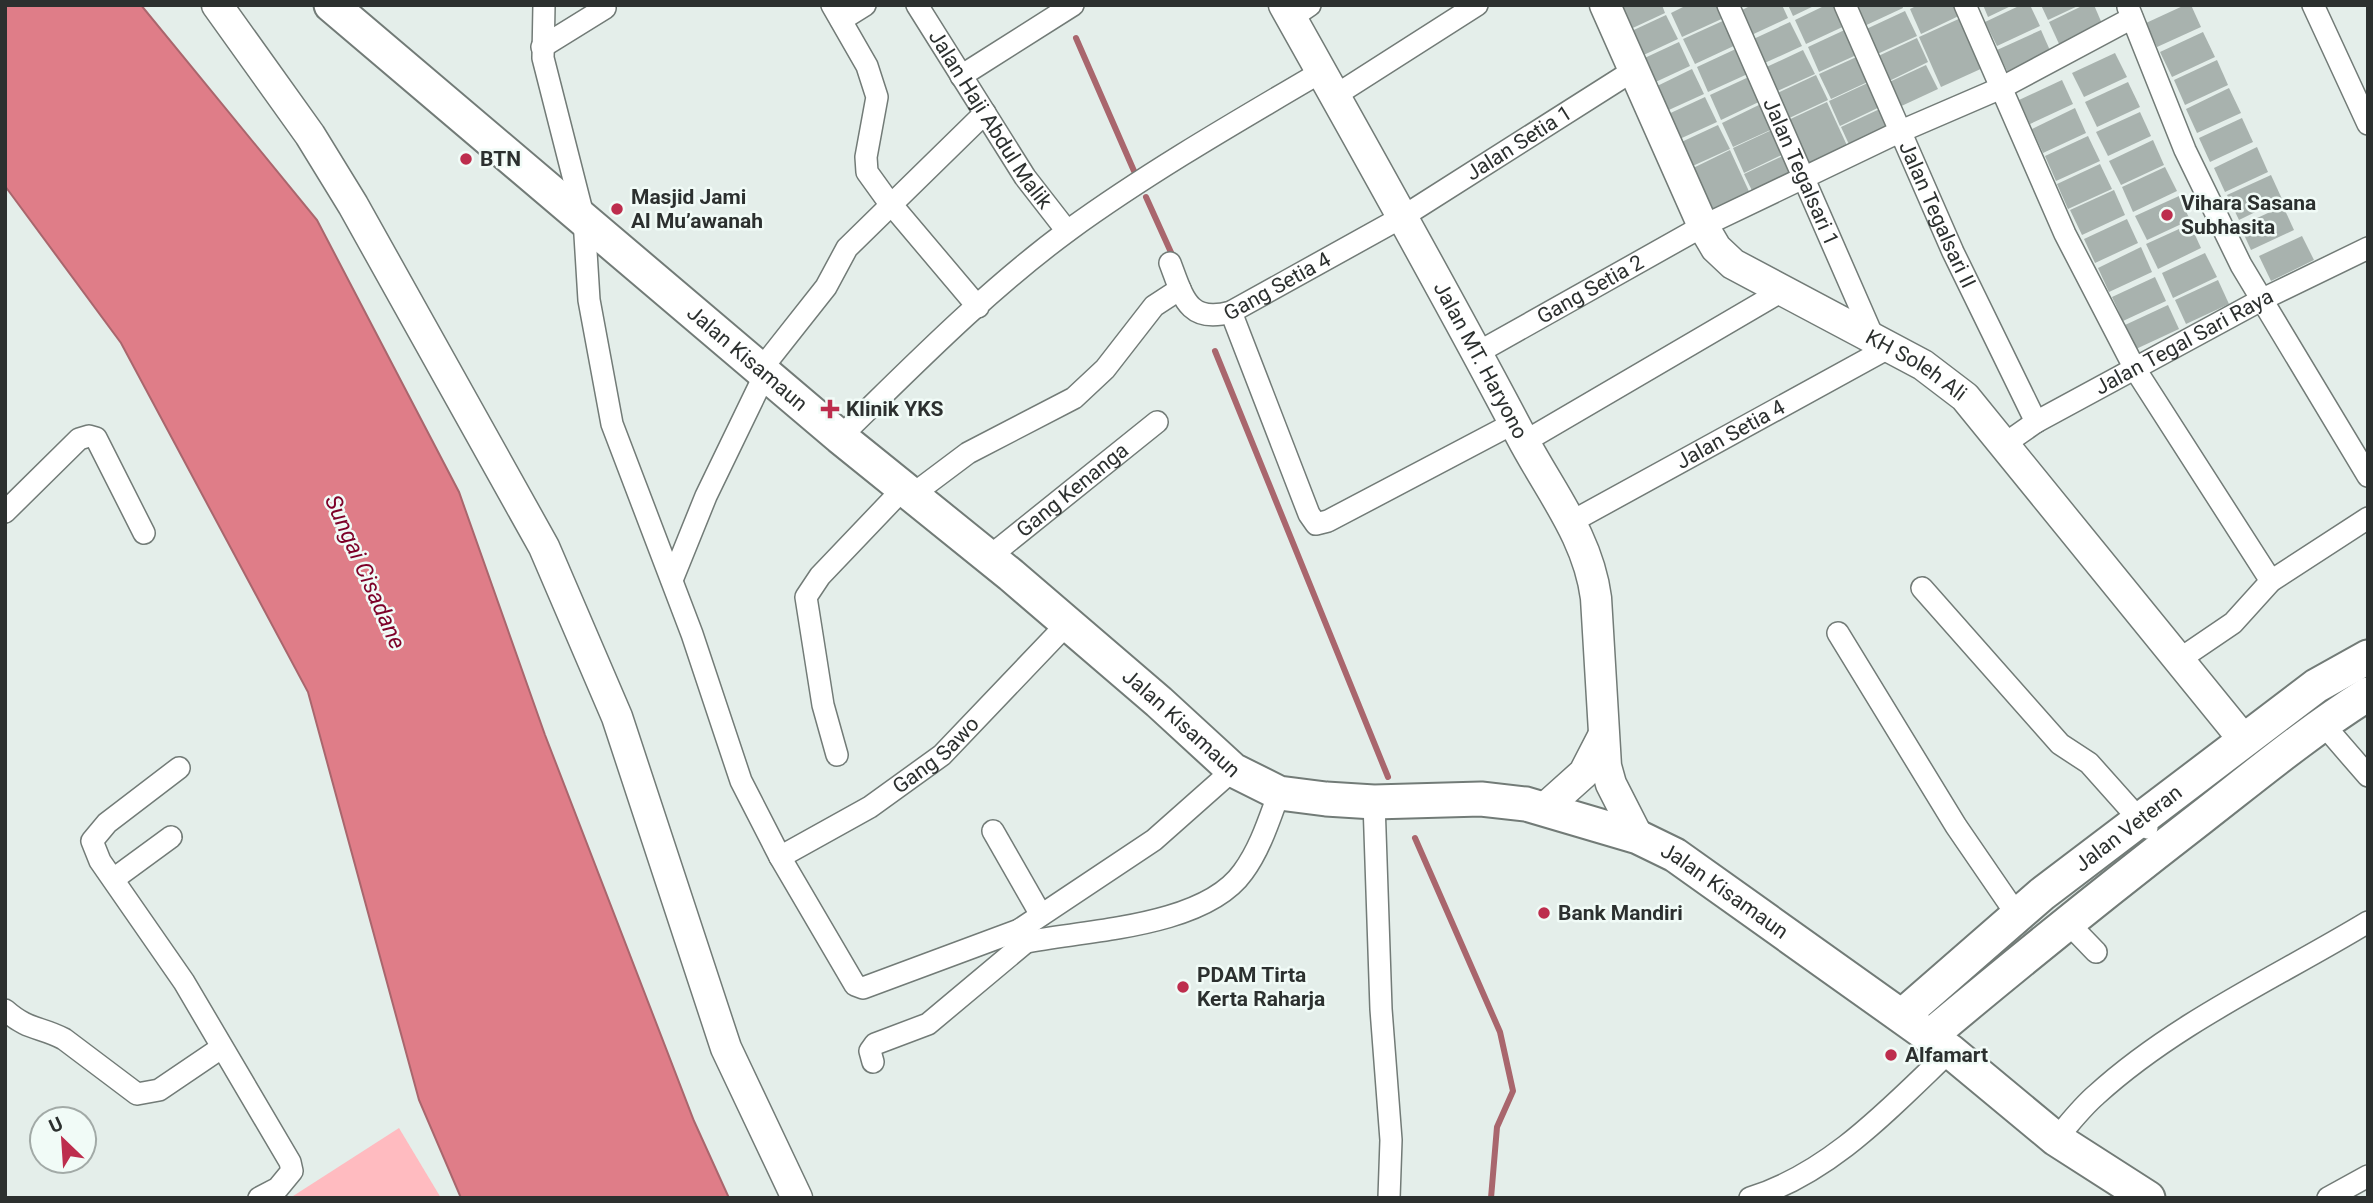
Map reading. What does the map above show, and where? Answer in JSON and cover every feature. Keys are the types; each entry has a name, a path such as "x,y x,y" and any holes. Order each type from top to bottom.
{"main road":[{"name":"Jalan Kisamaun","path":"331,5 840,437 1068,623 1233,771 1279,793 1374,802 1481,799 1545,808 1638,838 1675,855 1902,1016 2056,1139 2148,1198"},
{"name":"Jalan Veteran","path":"1902,1016 2017,915 2140,820 2316,686 2368,657"},
{"name":"Jalan Veteran","path":"1939,1044 2067,922 2323,724 2368,694"}],"street":[{"path":"217,5 310,135 345,193 459,390 544,547 617,716 726,1048 797,1198"},
{"path":"544,5 542,47 584,219 589,300 607,405 672,580 741,781 780,857 858,988 1022,936 1147,922 1177,913 1219,893 1237,880 1256,851 1279,793"},
{"path":"865,5 837,13 867,66 877,97 866,157 867,172 978,307"},
{"name":"Jalan Haji Abdul Malik","path":"917,5 1025,177 1067,232"},
{"path":"840,437 978,307 1067,232 1151,175 1477,5"},
{"name":"KH Soleh Ali","path":"1605,5 1703,226 1726,258 1780,292 1882,343 1950,383 2006,443 2244,740"},
{"name":"Jalan Tegalsari 1","path":"1728,5 1882,343"},
{"name":"Jalan Tegalsari II","path":"1845,5 1953,251 2036,422"},
{"path":"1965,5 2065,234 2135,369 2271,581"},
{"path":"2313,5 2368,124"},
{"path":"542,47 606,8"},
{"path":"961,76 1063,8"},
{"name":"Jalan MT. Haryono","path":"1295,10 1328,83 1571,522 1592,571 1602,688 1602,738 1611,784 1638,838"},
{"path":"2129,11 2202,186 2241,265 2368,476"},
{"name":"Gang Setia 2","path":"1477,353 1703,226 1899,132 2001,88 2129,11"},
{"name":"Jalan Setia 1","path":"1404,216 1634,70"},
{"path":"672,580 706,496 764,370 826,287 846,248 985,113"},
{"name":"Gang Setia 4","path":"1170,263 1185,302 1195,312 1206,316 1230,312 1404,216"},
{"name":"Jalan Tegal Sari Raya","path":"2006,443 2036,422 2263,299 2368,248"},
{"path":"836,755 824,713 806,597 820,576 908,492 968,453 1074,398 1105,369 1154,306 1180,289"},
{"path":"1230,312 1309,514 1316,524 1328,521 1519,432 1780,292"},
{"name":"Jalan Setia 4","path":"1571,522 1882,343"},
{"name":"Gang Kenanga","path":"989,557 1157,422"},
{"path":"5,512 79,439 89,436 96,438 144,533"},
{"path":"2180,659 2233,623 2271,581 2368,518"},
{"path":"1922,588 2060,744 2089,763 2164,846"},
{"name":"Gang Sawo","path":"780,857 870,807 942,755 1068,623"},
{"path":"1838,633 1956,826 2017,915"},
{"path":"2323,724 2368,776"},
{"name":"Jalan MT. Haryono","path":"1545,808 1584,773 1602,738"},
{"path":"179,768 96,833 92,841 95,851 184,982 221,1048 265,1115 290,1162 292,1171 287,1180 259,1198"},
{"path":"873,1062 870,1051 875,1044 928,1024 1041,915 1154,840 1233,771"},
{"path":"1374,802 1381,1009 1391,1140 1390,1198"},
{"path":"993,831 1041,915"},
{"path":"115,878 171,837"},
{"path":"2067,922 2095,952"},
{"path":"2056,1139 2095,1095 2155,1050 2226,1004 2368,922"},
{"path":"5,1010 29,1028 52,1033 64,1040 137,1094 159,1090 221,1048"},
{"path":"1750,1198 1826,1159 1858,1136 1939,1044"},
{"path":"2328,1198 2368,1175"}],"shaded area":[{"path":"399,1128 441,1198 290,1198"}],"water":[{"name":"Sungai Cisadane","path":"5,5 141,5 317,220 459,492 545,735 694,1121 729,1198 461,1198 419,1100 308,692 121,343 5,186"}],"building":[{"path":"1617,5 1662,5 1665,13 1622,33"},
{"path":"1687,5 1720,5 1726,17 1682,37 1671,13"},
{"path":"1752,5 1782,5 1788,18 1745,38 1734,14"},
{"path":"1788,5 1816,5 1793,16"},
{"path":"1826,5 1841,5 1849,24 1806,44 1795,20"},
{"path":"1849,5 1902,5 1903,8 1860,28"},
{"path":"1918,5 1961,5 1965,13 1921,34 1910,9"},
{"path":"1983,5 2013,5 1988,17"},
{"path":"2021,5 2030,5 2040,26 1997,46 1985,22"},
{"path":"2041,5 2080,5 2048,20"},
{"path":"2084,5 2094,5 2103,26 2060,46 2049,22"},
{"path":"2185,5 2191,5 2201,27 2157,47 2146,23"},
{"path":"1905,11 1917,36 1873,56 1862,31"},
{"path":"1666,15 1678,39 1635,59 1623,35"},
{"path":"1963,17 1985,67 1941,87 1919,37"},
{"path":"1727,19 1738,44 1695,64 1683,39"},
{"path":"1790,22 1802,46 1758,66 1747,42"},
{"path":"1851,27 1863,52 1819,72 1808,47"},
{"path":"2041,30 2052,55 2009,75 1997,50"},
{"path":"2203,32 2215,57 2172,77 2160,52"},
{"path":"1917,38 1928,62 1885,83 1874,58"},
{"path":"1679,42 1690,66 1647,86 1636,62"},
{"path":"1740,47 1752,72 1708,92 1697,67"},
{"path":"1803,50 1815,74 1771,94 1760,70"},
{"path":"2115,53 2127,77 2084,97 2072,73"},
{"path":"1863,54 1874,79 1831,99 1819,74"},
{"path":"2217,60 2228,85 2185,105 2174,80"},
{"path":"1926,65 1938,89 1895,109 1883,85"},
{"path":"1692,69 1704,94 1660,114 1649,90"},
{"path":"1753,75 1765,99 1721,120 1710,95"},
{"path":"1816,75 1828,100 1785,120 1773,95"},
{"path":"2062,80 2073,104 2030,124 2019,100"},
{"path":"1872,81 1884,105 1840,126 1829,101"},
{"path":"2128,82 2140,107 2097,127 2085,102"},
{"path":"2229,88 2241,113 2197,133 2186,109"},
{"path":"1705,97 1717,122 1673,142 1662,117"},
{"path":"1765,102 1777,127 1733,147 1722,123"},
{"path":"1827,102 1850,152 1807,173 1784,122"},
{"path":"1884,107 1895,131 1852,151 1841,127"},
{"path":"2075,108 2086,133 2043,153 2032,129"},
{"path":"2140,112 2151,136 2108,156 2096,132"},
{"path":"2242,118 2253,142 2210,162 2199,138"},
{"path":"1718,125 1730,149 1686,169 1675,145"},
{"path":"1776,128 1788,152 1744,173 1733,148"},
{"path":"2088,136 2100,161 2056,181 2045,156"},
{"path":"2153,140 2164,165 2121,185 2109,161"},
{"path":"2257,147 2268,172 2225,192 2214,168"},
{"path":"1730,150 1753,200 1710,220 1687,171"},
{"path":"1787,154 1799,178 1756,199 1744,174"},
{"path":"2100,164 2112,189 2068,209 2057,184"},
{"path":"2165,167 2177,191 2133,212 2122,187"},
{"path":"2271,175 2282,199 2239,220 2227,195"},
{"path":"2114,190 2125,215 2082,235 2070,210"},
{"path":"2179,196 2190,220 2147,240 2135,216"},
{"path":"2283,206 2294,230 2251,250 2240,226"},
{"path":"2127,219 2138,243 2095,263 2084,239"},
{"path":"2190,224 2201,248 2158,269 2146,244"},
{"path":"2302,236 2314,260 2271,281 2259,256"},
{"path":"2141,247 2152,272 2109,292 2098,268"},
{"path":"2205,253 2217,277 2173,298 2162,273"},
{"path":"2155,277 2166,301 2123,321 2112,297"},
{"path":"2218,280 2229,304 2186,324 2175,300"},
{"path":"2168,305 2179,329 2136,349 2125,325"}],"waterway":[{"path":"1076,38 1134,171"},
{"path":"1146,197 1174,259"},
{"path":"1215,351 1388,777"},
{"path":"1415,838 1500,1032 1513,1091 1497,1127 1491,1198"}],"place":[{"name":"BTN","path":"466,159"},
{"name":"Masjid Jami Al Mu’awanah","path":"617,209"},
{"name":"Vihara Sasana Subhasita","path":"2167,215"},
{"name":"Klinik YKS","path":"830,409"},
{"name":"Bank Mandiri","path":"1544,913"},
{"name":"PDAM Tirta Kerta Raharja","path":"1183,987"},
{"name":"Alfamart","path":"1891,1055"}]}
